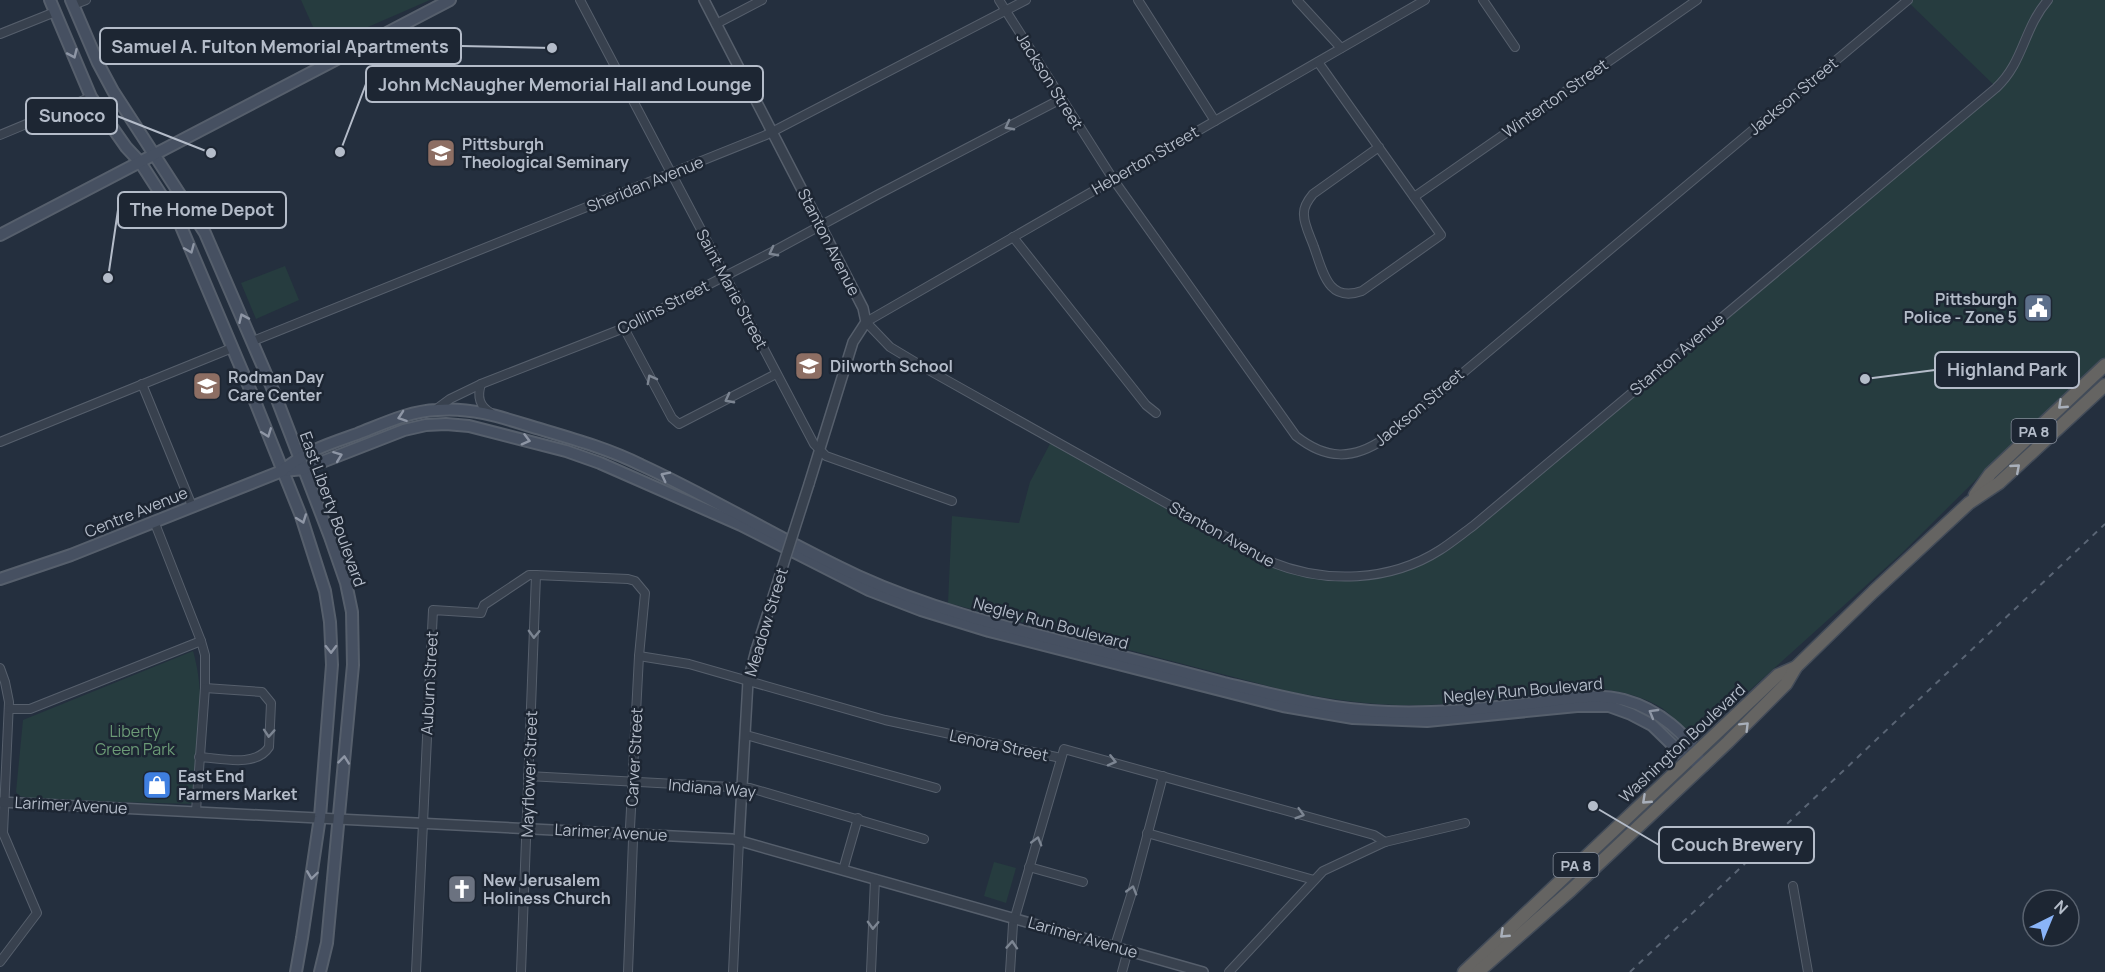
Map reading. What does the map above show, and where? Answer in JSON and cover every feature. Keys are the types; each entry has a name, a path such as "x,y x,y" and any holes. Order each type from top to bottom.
{"highway":[{"name":"Washington Boulevard","path":"1969,503 1990,474 2105,365"},
{"name":"Washington Boulevard","path":"1478,972 1571,890 1703,766 1786,684 1796,667 1969,503 1999,483 2105,385"},
{"name":"Washington Boulevard","path":"1464,972 1778,675 1796,667"}],"main road":[{"name":"East Liberty Boulevard","path":"50,0 91,97 126,147 140,162 180,224 301,516 326,591 332,665 320,817 296,972"},
{"path":"0,235 450,0"},
{"name":"East Liberty Boulevard","path":"72,3 113,91 205,233 253,341 300,457 346,582 352,612 353,665 327,943 320,972"},
{"name":"Negley Run Boulevard","path":"282,471 311,451 417,412 460,409 495,415 620,455 864,579 924,603 991,623 1285,698 1354,710 1426,713 1586,697 1619,699 1643,707 1659,716 1703,766"},
{"name":"Negley Run Boulevard","path":"282,471 304,469 404,430 426,425 469,426 566,451 600,463 741,525 885,597 989,631 1283,706 1345,717 1427,721 1577,706 1609,706 1652,725 1693,756"},
{"name":"Centre Avenue","path":"0,579 71,555 282,471"}],"street":[{"path":"72,3 86,0"},
{"name":"Saint Marie Street","path":"580,0 776,374 819,450"},
{"name":"Stanton Avenue","path":"704,0 863,308 866,322 890,346 925,368 1271,562 1328,576 1364,576 1398,569 1438,551 1473,526 1996,88 2015,66 2033,21 2048,0"},
{"path":"716,24 762,0"},
{"name":"Jackson Street","path":"999,0 1113,179 1296,436 1320,452 1332,454 1352,454 1368,449 1384,439 1908,0"},
{"name":"Sheridan Avenue","path":"253,341 772,132 1026,0"},
{"path":"1138,0 1215,121"},
{"path":"1297,0 1341,48"},
{"name":"Heberton Street","path":"866,322 1425,0"},
{"path":"1483,0 1515,47"},
{"name":"Winterton Street","path":"1414,197 1697,0"},
{"path":"0,34 55,12"},
{"path":"1318,62 1379,147 1414,197 1441,234 1362,291 1353,294 1343,293 1332,289 1325,279 1304,216 1306,203 1313,194 1379,147"},
{"path":"0,135 91,97"},
{"name":"Collins Street","path":"435,410 450,399 481,384 624,328 1061,99"},
{"path":"1013,237 1146,405 1156,413"},
{"name":"Meadow Street","path":"733,972 748,681 854,342 866,322"},
{"path":"624,328 676,423 683,424 776,374"},
{"path":"0,442 232,348"},
{"path":"142,384 192,506"},
{"path":"481,384 478,392 479,402 495,415"},
{"path":"819,450 826,456 952,501"},
{"path":"154,521 205,655 205,688 196,811"},
{"name":"Auburn Street","path":"416,972 433,610 481,613 484,605 529,575 635,581"},
{"name":"Mayflower Street","path":"521,972 536,575"},
{"name":"Carver Street","path":"628,972 633,840 630,828 639,656 645,593 635,581"},
{"path":"9,710 30,709 201,641"},
{"name":"Lenora Street","path":"639,656 688,664 885,720 1061,758 1064,749 1374,835 1385,842"},
{"path":"0,668 6,682 9,710 2,802 3,832 37,913 0,962"},
{"path":"200,757 253,760 266,752 272,703 262,693 205,688"},
{"path":"746,735 936,788"},
{"path":"1010,972 1013,924 1061,758"},
{"name":"Indiana Way","path":"528,776 742,788 858,818 924,839"},
{"path":"1115,946 1133,889 1163,776"},
{"name":"Larimer Avenue","path":"2,802 739,840 1203,972"},
{"path":"843,870 858,818"},
{"path":"1229,972 1323,871 1385,842 1465,823"},
{"path":"1147,833 1314,880"},
{"path":"1029,867 1083,882"},
{"path":"871,972 875,879"},
{"path":"1793,886 1808,972"},
{"path":"1122,972 1128,950"}],"green space":[{"path":"301,0 430,0 322,47"},
{"path":"1906,0 2105,0 2105,359 2000,456 1901,554 1710,726 1697,731 1688,730 1655,704 1634,696 1603,689 1429,705 1375,704 1322,697 1287,691 948,603 952,516 1019,523 1030,482 1053,438 1284,567 1327,576 1398,569 1438,551 1996,87"},
{"path":"285,266 299,300 256,319 241,283"},
{"name":"Liberty Green Park","path":"193,651 201,707 196,804 40,800 19,796 16,792 23,720"},
{"path":"994,862 1016,868 1006,903 984,896"}],"railway":[{"path":"1630,972 2105,524"}],"place":[{"name":"Samuel A. Fulton Memorial Apartments","path":"552,48"},
{"name":"John McNaugher Memorial Hall and Lounge","path":"340,152"},
{"name":"Sunoco","path":"211,153"},
{"name":"Pittsburgh Theological Seminary","path":"441,153"},
{"name":"The Home Depot","path":"108,278"},
{"name":"Pittsburgh Police - Zone 5","path":"2038,308"},
{"name":"Dilworth School","path":"809,366"},
{"name":"Highland Park","path":"1865,379"},
{"name":"Rodman Day Care Center","path":"207,386"},
{"name":"East End Farmers Market","path":"157,785"},
{"name":"Couch Brewery","path":"1593,806"},
{"name":"New Jerusalem Holiness Church","path":"462,889"}]}
